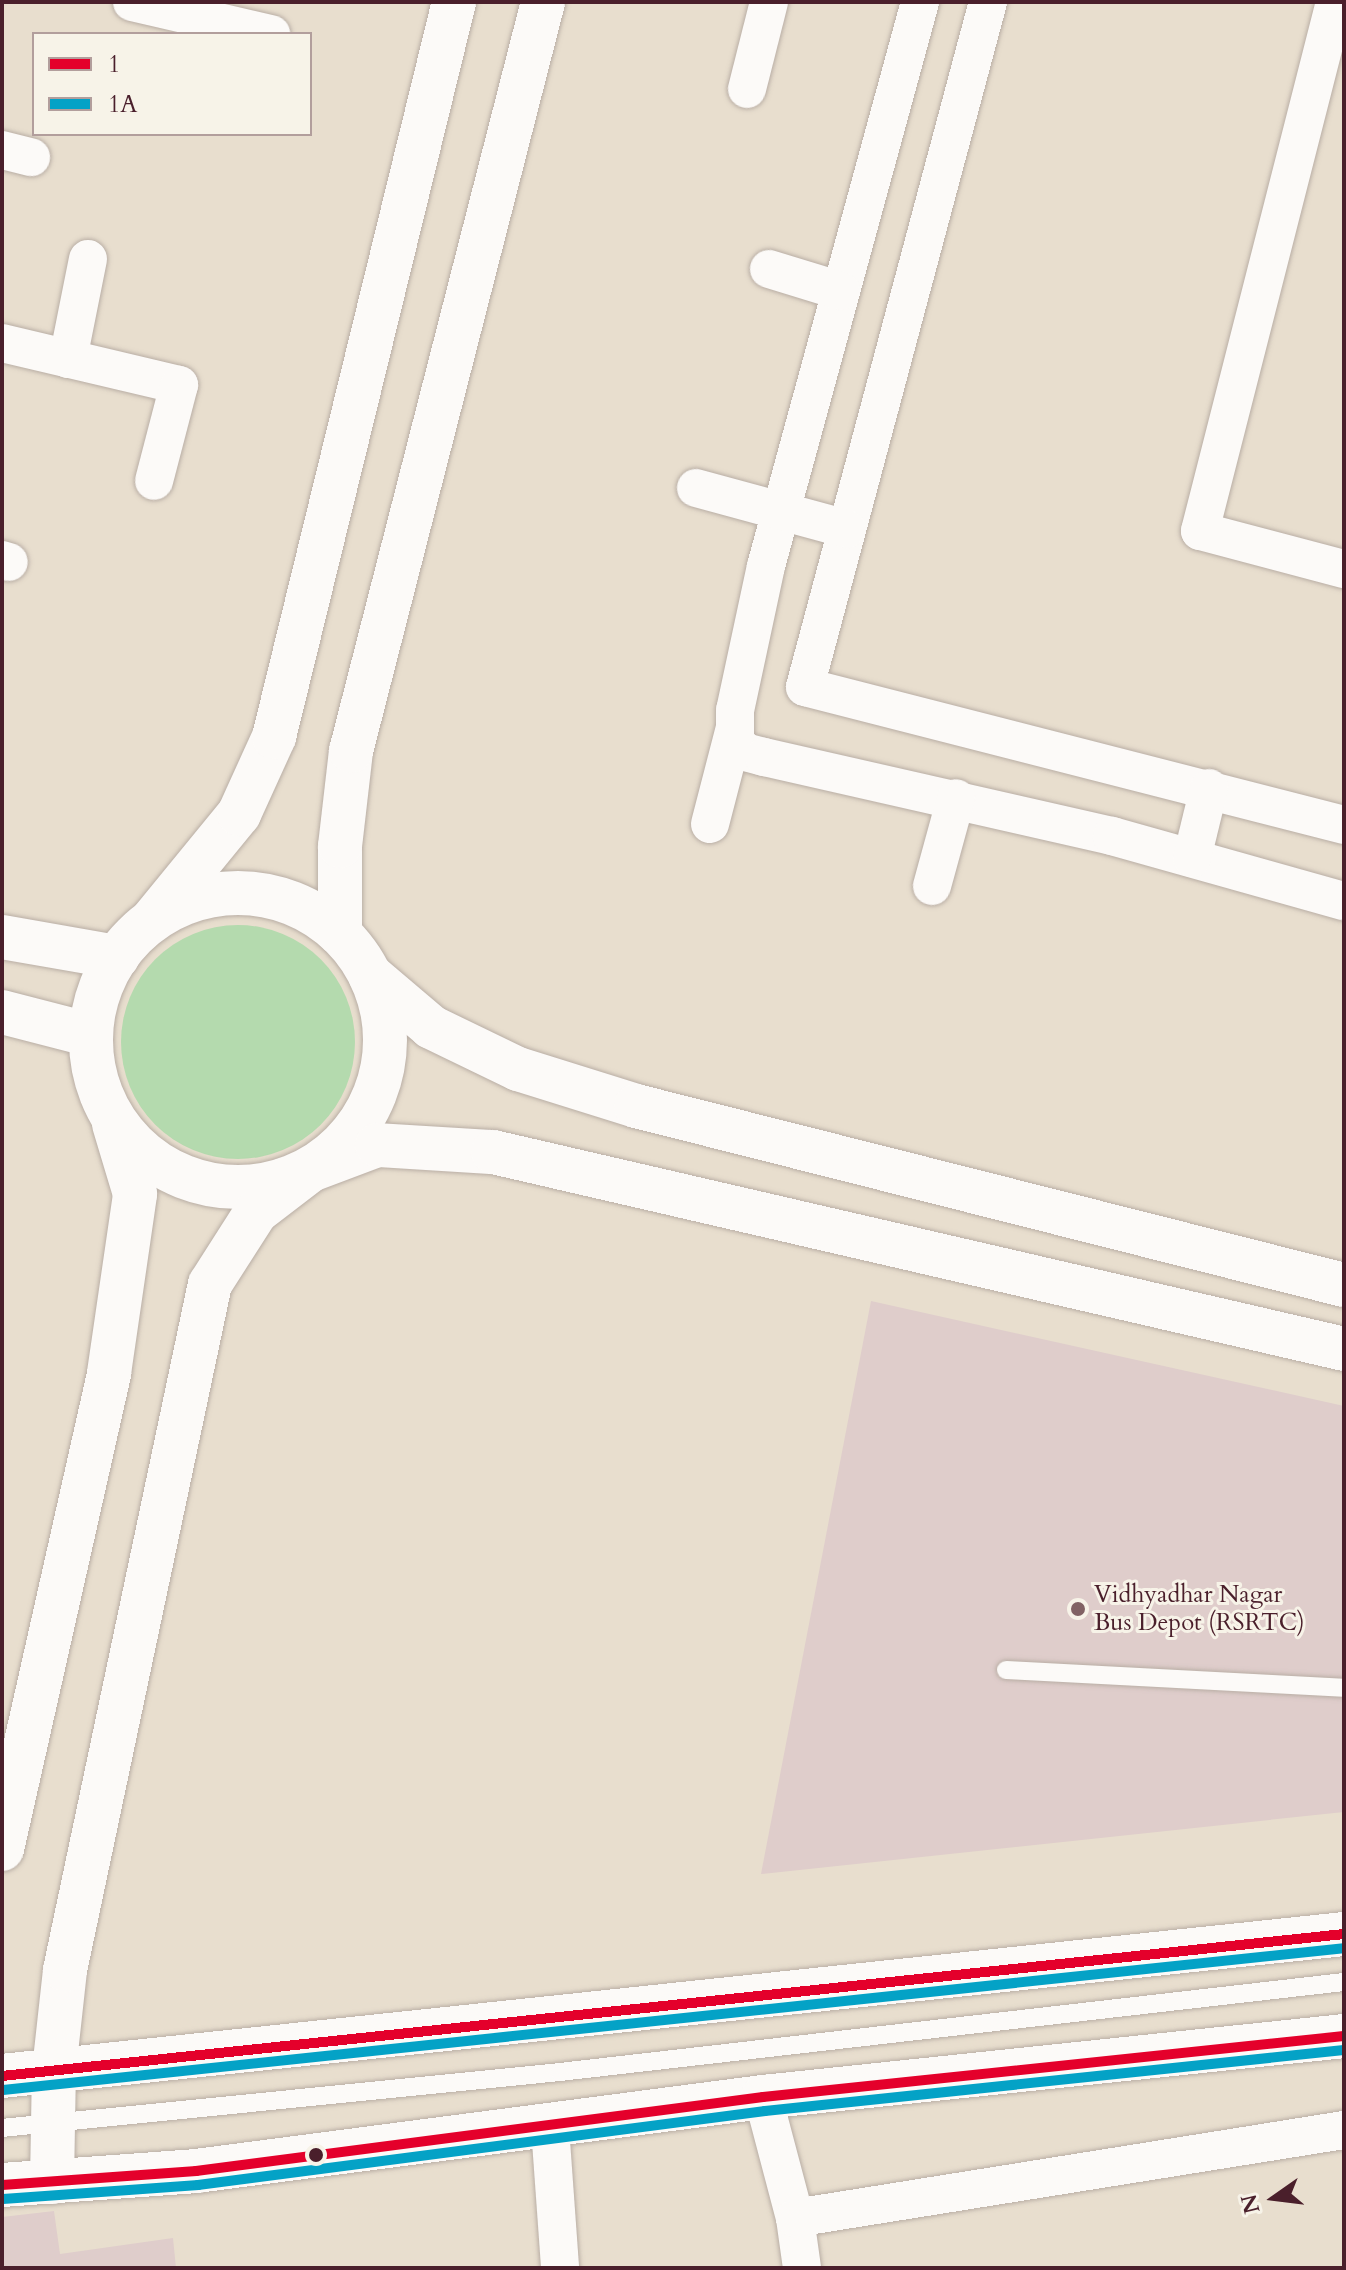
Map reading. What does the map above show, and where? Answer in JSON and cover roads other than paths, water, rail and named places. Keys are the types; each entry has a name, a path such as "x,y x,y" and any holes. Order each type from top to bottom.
{"main road":[{"path":"2,1849 109,1373 135,1194 93,1063 91,1035 103,982 117,957 153,919 239,814 274,737 454,2"},
{"path":"340,934 340,846 351,751 543,2"},
{"path":"153,919 201,897 253,893 303,907 340,934 370,975 431,1027 518,1069 636,1106 1344,1285"},
{"path":"2,937 117,957"},
{"path":"52,2182 54,2070 65,1970 210,1284 256,1212 350,1137 375,1097 386,1050 380,1000 370,975"},
{"path":"2,1012 91,1035"},
{"path":"110,1113 143,1153 186,1179 244,1189 311,1170 377,1145 493,1152 1344,1349"},
{"path":"2,2076 1344,1934"},
{"path":"2,2185 196,2171 763,2097 1344,2036"}],"street":[{"path":"132,2 262,32"},
{"path":"747,89 769,2"},
{"path":"710,824 735,727 781,511 920,2"},
{"path":"988,2 805,687 1344,825"},
{"path":"1335,2 1200,531 1344,569"},
{"path":"68,359 88,259"},
{"path":"769,269 841,291"},
{"path":"2,343 179,385 154,481"},
{"path":"696,488 847,529"},
{"path":"735,727 735,741 745,752 956,798 1192,858 1344,901"},
{"path":"1192,858 1209,788"},
{"path":"932,886 956,798"},
{"path":"763,2097 795,2218 802,2268"},
{"path":"550,2127 560,2268"},
{"path":"795,2218 1344,2130"}],"lane":[{"path":"1006,1670 1344,1688"},
{"path":"2,2128 545,2074 1344,1982"}],"place":[{"name":"Vidhyadhar Nagar Bus Depot (RSRTC)","path":"1078,1609"}]}
